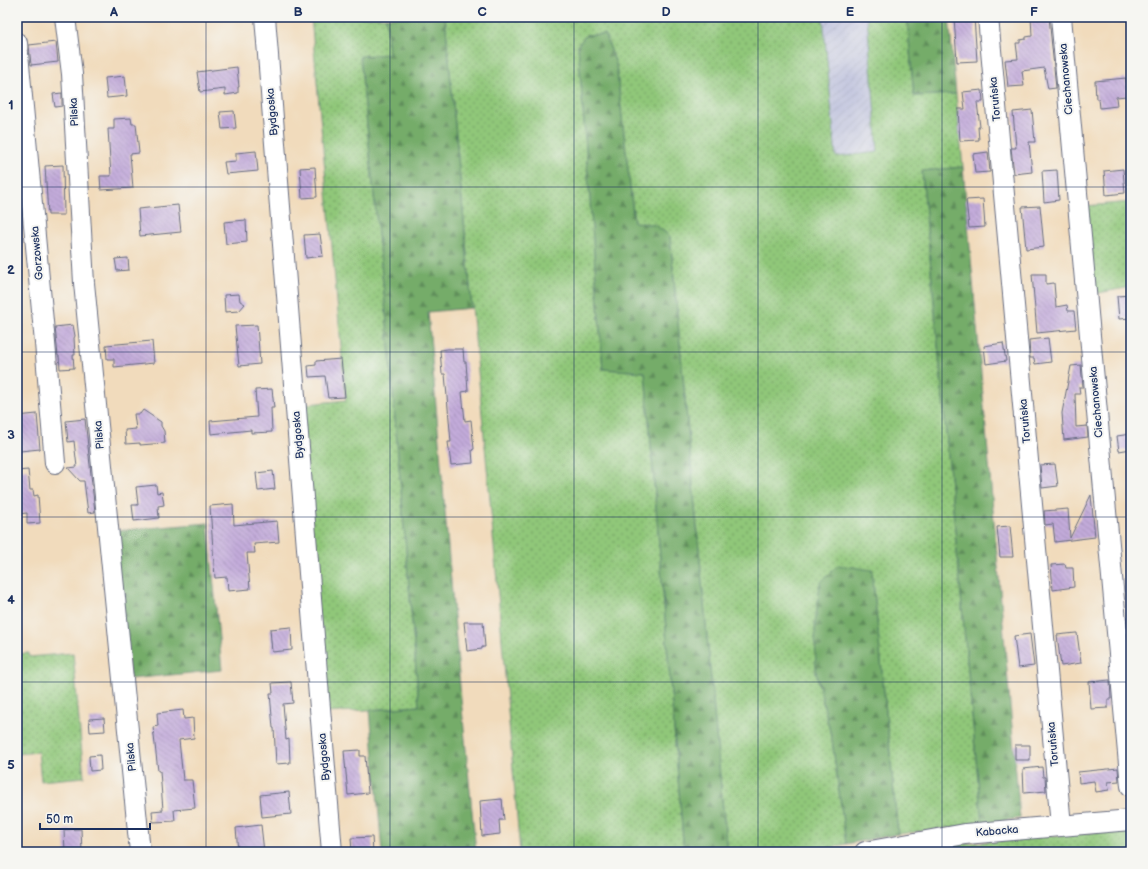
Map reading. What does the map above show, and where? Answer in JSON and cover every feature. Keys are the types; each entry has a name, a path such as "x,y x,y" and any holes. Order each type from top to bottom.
{"street":[{"name":"Pilska","path":"65,17 72,74 85,291 140,852"},
{"name":"Bydgoska","path":"265,17 312,624 332,852"},
{"name":"Toruńska","path":"988,17 1061,826"},
{"name":"Ciechanowska","path":"1061,17 1131,786"},
{"name":"Gorzowska","path":"17,43 55,463"},
{"name":"Kabacka","path":"865,852 965,834 1131,820"}],"shaded area":[{"path":"823,17 867,17 878,153 835,157"}],"green space":[{"path":"311,17 386,17 389,54 360,57 387,323 419,706 327,713 299,405 346,400"},
{"path":"386,17 445,17 472,308 428,312 461,698 476,852 382,852 370,710 419,706 387,323 360,56 389,54"},
{"path":"445,17 823,17 836,157 878,152 867,17 907,17 914,96 956,94 963,167 922,171 982,824 898,834 872,570 816,672 832,740 846,844 811,852 727,852 670,236 655,225 634,222 616,64 605,34 586,35 578,45 603,369 645,372 684,852 520,852 490,500"},
{"path":"907,17 949,17 956,94 914,96"},
{"path":"605,34 616,64 634,222 655,225 670,236 727,852 684,852 645,372 603,369 578,45 586,35"},
{"path":"963,167 1020,818 982,824 922,171"},
{"path":"1131,202 1131,287 1093,294 1085,206"},
{"path":"208,523 222,670 130,679 113,531"},
{"path":"838,565 872,570 898,834 846,844 832,740 816,672 815,624 820,583"},
{"path":"29,653 29,657 73,653 84,777 41,781 38,752 17,754 17,654"},
{"path":"1131,829 1131,852 893,852 915,848"}],"building":[{"path":"954,17 974,17 977,61 957,62"},
{"path":"1031,17 1049,17 1056,88 1048,89 1044,68 1022,71 1024,86 1008,87 1005,60 1018,59 1016,43 1020,43 1020,40 1032,36"},
{"path":"56,42 58,62 31,65 29,45"},
{"path":"237,67 239,87 238,93 225,95 225,89 200,92 197,72"},
{"path":"125,76 127,96 107,98 105,78"},
{"path":"1126,78 1127,96 1116,97 1117,106 1100,108 1099,99 1096,99 1095,81"},
{"path":"982,90 983,102 977,102 980,127 978,127 979,140 960,141 958,109 965,109 963,92"},
{"path":"62,93 62,106 55,107 53,94"},
{"path":"1032,110 1035,142 1029,142 1032,172 1014,174 1011,148 1016,148 1013,112"},
{"path":"234,111 236,128 222,129 220,112"},
{"path":"131,118 132,124 136,124 139,153 130,154 133,188 101,190 100,176 111,176 108,129 114,129 114,119"},
{"path":"256,151 258,171 226,174 224,162 236,161 236,153"},
{"path":"988,152 990,172 975,173 973,154"},
{"path":"63,165 64,215 48,215 45,166"},
{"path":"315,167 317,197 302,198 300,168"},
{"path":"1123,169 1125,193 1106,195 1104,171"},
{"path":"1057,170 1059,200 1044,202 1042,171"},
{"path":"983,199 985,227 969,228 966,200"},
{"path":"178,205 181,232 140,236 138,209"},
{"path":"1040,206 1044,247 1026,249 1022,207"},
{"path":"246,220 247,242 226,244 224,222"},
{"path":"320,234 323,256 306,258 304,235"},
{"path":"128,258 129,270 117,271 115,259"},
{"path":"1032,274 1046,274 1046,284 1054,283 1056,307 1067,305 1068,311 1074,311 1076,329 1037,333"},
{"path":"239,294 240,301 245,304 239,311 225,312 224,295"},
{"path":"1131,295 1131,318 1119,319 1117,296"},
{"path":"73,325 75,336 75,355 73,355 74,368 60,369 55,327"},
{"path":"257,325 260,364 239,366 235,326"},
{"path":"1048,338 1051,362 1035,364 1034,358 1030,358 1029,340"},
{"path":"152,341 154,363 114,367 114,359 107,359 106,345"},
{"path":"1003,343 1006,361 986,364 984,346"},
{"path":"463,349 464,362 466,362 468,391 462,392 465,421 471,420 474,449 472,450 473,463 451,465 448,442 451,442 445,374 442,374 440,350"},
{"path":"341,359 345,397 328,398 325,376 309,377 308,366 316,365 316,361"},
{"path":"1081,365 1083,387 1079,387 1080,394 1075,394 1076,427 1087,426 1088,437 1064,440 1062,413 1071,366"},
{"path":"272,389 274,408 271,408 272,432 251,433 251,430 211,434 210,421 257,417 255,390"},
{"path":"143,410 161,422 161,426 164,431 165,443 140,445 140,443 126,444 125,430 136,429 134,414 140,414"},
{"path":"37,414 40,449 20,451 17,416"},
{"path":"85,419 95,512 88,513 84,481 80,481 68,468 77,467 74,441 68,442 66,421"},
{"path":"1131,434 1131,449 1119,451 1117,436"},
{"path":"1055,464 1058,486 1042,488 1040,465"},
{"path":"28,470 30,490 33,490 34,496 38,495 40,523 27,524 27,513 18,514 17,471"},
{"path":"273,471 275,489 258,491 256,473"},
{"path":"156,485 157,493 162,492 164,505 158,506 159,518 134,521 132,505 138,505 136,487"},
{"path":"1091,495 1095,537 1055,542 1053,524 1045,525 1044,511 1068,509 1070,538"},
{"path":"233,504 234,525 277,521 279,542 254,544 255,553 247,553 250,589 228,591 227,577 215,578 210,506"},
{"path":"1010,526 1013,557 1000,557 997,527"},
{"path":"1065,564 1066,568 1073,568 1074,587 1053,590 1051,565"},
{"path":"464,622 483,622 485,647 482,647 482,649 467,651"},
{"path":"291,627 292,650 272,652 270,629"},
{"path":"1077,633 1081,663 1061,666 1057,635"},
{"path":"1030,634 1034,666 1018,668 1014,636"},
{"path":"1110,680 1111,699 1108,699 1108,708 1091,709 1089,682"},
{"path":"291,682 293,703 283,704 286,740 289,739 290,763 276,764 270,693 273,693 272,683"},
{"path":"183,710 184,719 193,718 194,738 179,740 183,780 192,780 195,808 174,810 175,821 153,822 152,811 163,810 160,771 158,771 153,727 158,726 157,713"},
{"path":"104,718 105,731 90,732 89,719"},
{"path":"1015,745 1030,745 1030,760 1015,760"},
{"path":"360,750 360,756 365,756 368,793 348,795 344,751"},
{"path":"100,755 101,770 90,771 89,756"},
{"path":"1042,767 1043,777 1045,777 1046,791 1024,793 1023,769"},
{"path":"1118,768 1119,781 1108,782 1109,790 1096,792 1094,781 1079,783 1078,772"},
{"path":"289,792 291,814 262,817 260,795"},
{"path":"502,799 504,820 499,820 500,834 482,836 480,801"},
{"path":"261,825 264,852 238,852 236,828"},
{"path":"81,829 82,852 65,852 64,830"},
{"path":"372,837 373,852 352,852 351,838"}]}
